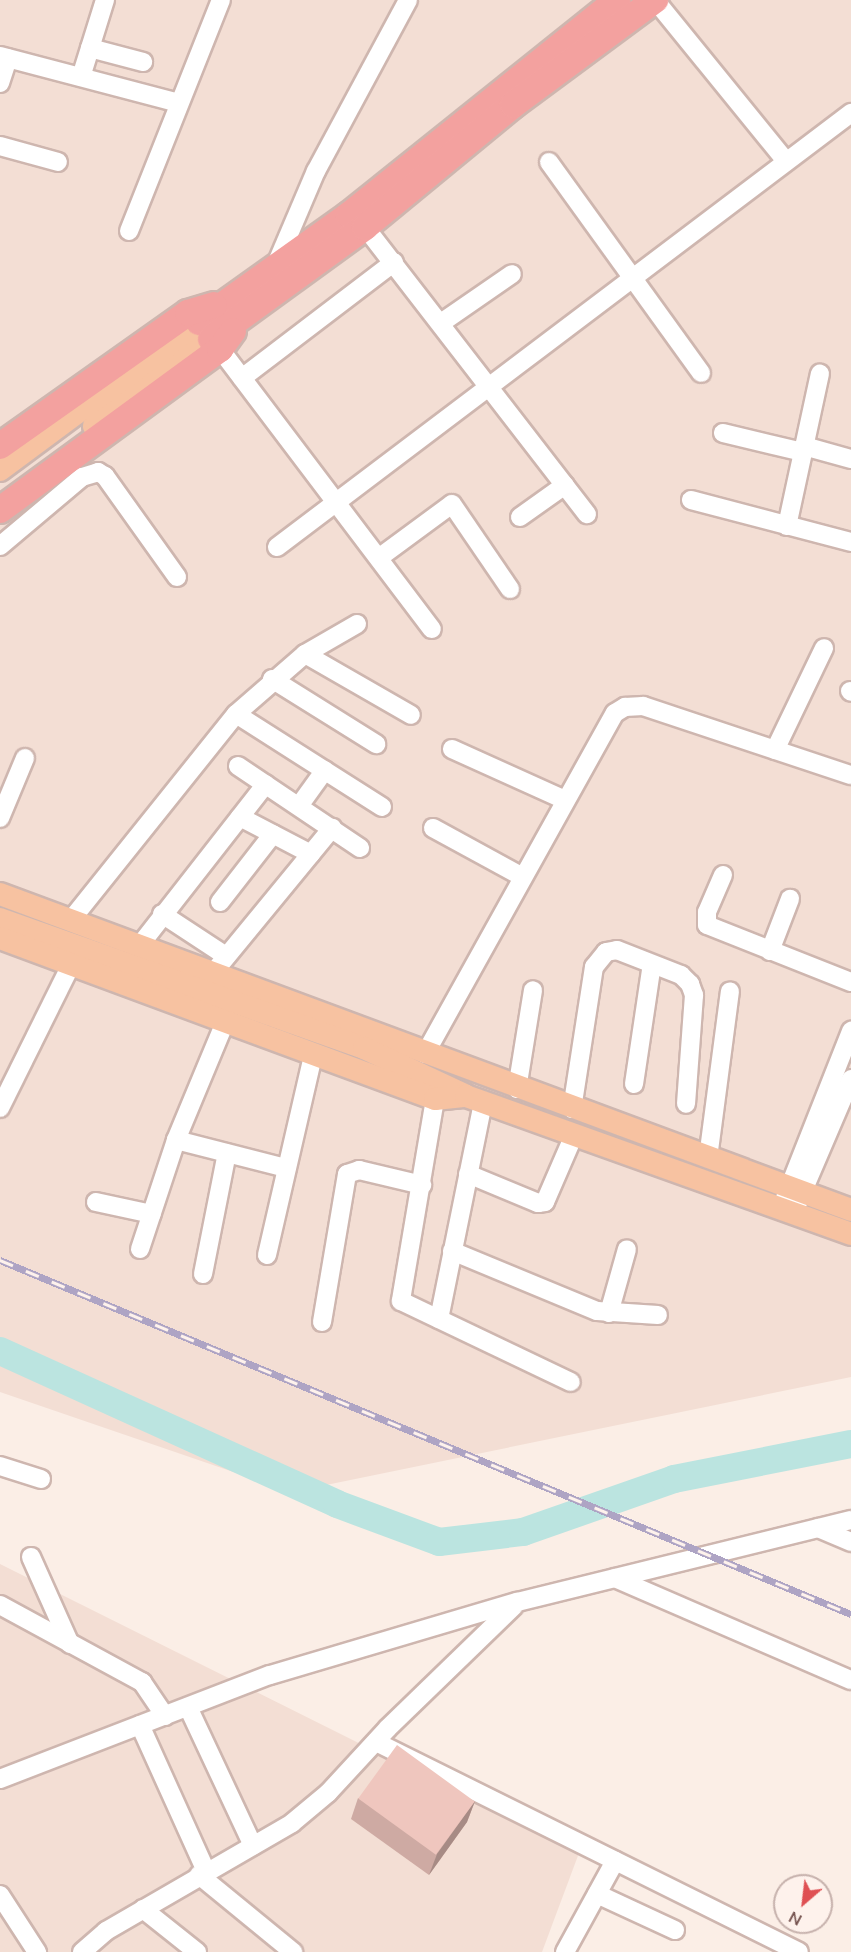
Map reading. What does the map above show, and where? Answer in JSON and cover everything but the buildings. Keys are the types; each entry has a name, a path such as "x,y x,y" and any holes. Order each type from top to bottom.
{"highway":[{"path":"210,337 274,268 349,215 617,0"},
{"path":"2,503 210,337 237,307 365,227 513,105 655,0"},
{"path":"0,446 188,314 237,307"}],"main road":[{"path":"0,470 210,337"},
{"path":"0,894 140,945 220,965 425,1054 708,1158 851,1234"},
{"path":"0,920 364,1048 475,1099 574,1135 791,1201 849,1203"},
{"path":"0,938 435,1099 475,1099"}],"street":[{"path":"81,77 105,0"},
{"path":"129,231 221,0"},
{"path":"274,268 316,171 408,0"},
{"path":"655,0 786,161"},
{"path":"90,48 143,62"},
{"path":"0,83 4,57 179,103"},
{"path":"277,547 632,276 851,113"},
{"path":"0,146 58,162"},
{"path":"549,162 701,373"},
{"path":"365,227 587,514"},
{"path":"242,378 394,262"},
{"path":"441,323 512,274"},
{"path":"210,337 338,500 432,629"},
{"path":"787,526 820,374"},
{"path":"723,433 851,459"},
{"path":"0,546 82,477 98,472 105,476 177,577"},
{"path":"520,517 565,484"},
{"path":"691,500 851,542"},
{"path":"2,503 26,524"},
{"path":"380,557 452,504 510,588"},
{"path":"71,920 236,714 272,680 305,654 357,624"},
{"path":"776,750 824,648"},
{"path":"305,654 411,715"},
{"path":"272,680 376,744"},
{"path":"425,1054 608,722 625,707 643,706 851,776"},
{"path":"236,714 382,807"},
{"path":"452,749 565,800"},
{"path":"0,818 25,758"},
{"path":"238,766 360,848"},
{"path":"299,806 325,770"},
{"path":"140,945 266,784"},
{"path":"240,817 311,854"},
{"path":"162,914 220,965 332,828"},
{"path":"432,828 523,877"},
{"path":"220,902 273,834"},
{"path":"723,875 707,912 707,925 851,982"},
{"path":"770,951 790,899"},
{"path":"572,1109 594,967 606,952 617,950 681,975 690,984 694,995 686,1104"},
{"path":"0,1108 72,963"},
{"path":"634,1084 652,964"},
{"path":"517,1089 533,990"},
{"path":"708,1158 730,992"},
{"path":"140,1249 176,1140 225,1022"},
{"path":"791,1201 851,1031"},
{"path":"267,1255 313,1055"},
{"path":"791,1201 851,1079"},
{"path":"435,1099 401,1301 571,1382"},
{"path":"439,1318 468,1174 475,1099"},
{"path":"468,1174 538,1203 545,1202 574,1135"},
{"path":"176,1140 286,1168"},
{"path":"203,1274 227,1153"},
{"path":"322,1322 347,1174 359,1170 422,1185"},
{"path":"96,1202 152,1214"},
{"path":"609,1313 627,1249"},
{"path":"452,1251 609,1313 658,1315"},
{"path":"0,1466 41,1479"},
{"path":"0,1779 270,1675 517,1602 851,1520"},
{"path":"818,1528 851,1542"},
{"path":"31,1557 70,1644"},
{"path":"615,1578 851,1680"},
{"path":"82,1952 106,1931 202,1873 253,1846 310,1808 517,1602"},
{"path":"0,1605 142,1682 165,1716"},
{"path":"188,1707 253,1846"},
{"path":"140,1725 202,1873 293,1952"},
{"path":"376,1742 799,1952"},
{"path":"565,1952 615,1861"},
{"path":"597,1894 675,1930"},
{"path":"0,1895 37,1952"},
{"path":"143,1909 197,1952"}],"shaded area":[{"path":"0,0 851,0 851,1377 292,1492 0,1392"},
{"path":"0,1564 579,1853 542,1952 0,1952"}],"waterway":[{"path":"0,1351 337,1504 439,1542 523,1532 674,1479 851,1444"}],"railway":[{"path":"0,1260 851,1614"}]}
